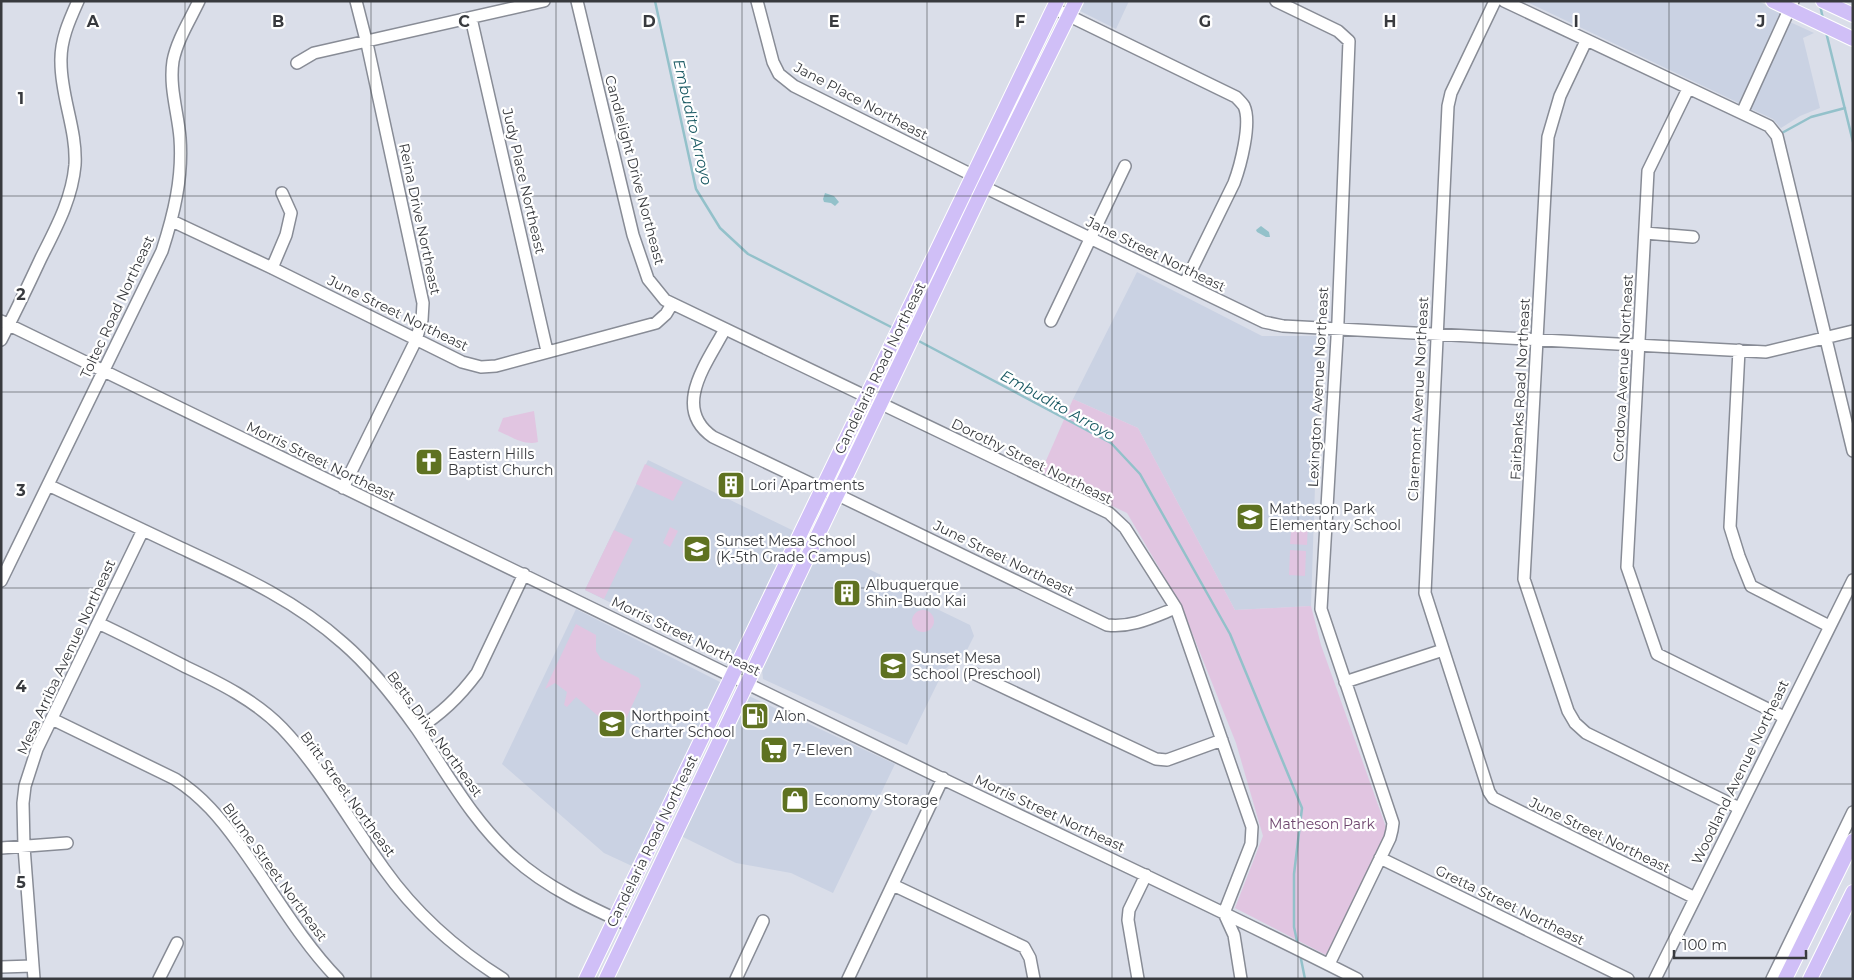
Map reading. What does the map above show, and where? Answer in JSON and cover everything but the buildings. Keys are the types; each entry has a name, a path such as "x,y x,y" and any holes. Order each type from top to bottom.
{"main road":[{"name":"Candelaria Road Northeast","path":"606,979 907,352 984,187 1076,1"},
{"path":"1773,1 1791,5 1807,17 1853,38"},
{"path":"1823,1 1853,15"},
{"name":"Candelaria Road Northeast","path":"586,979 1055,5"},
{"path":"1785,979 1853,841"},
{"path":"1810,979 1853,892"}],"street":[{"path":"1,340 5,323 60,220 75,165 74,143 61,63 62,43 78,1"},
{"name":"Toltec Road Northeast","path":"2,580 162,251 172,221 178,190 180,165 180,140 172,80 174,60 180,41 199,1"},
{"name":"Reina Drive Northeast","path":"343,488 416,340 422,320 423,304 356,1"},
{"path":"297,63 314,53 544,1"},
{"name":"Candlelight Drive Northeast","path":"577,1 636,244 648,279 658,292 672,304 865,397"},
{"name":"Jane Place Northeast","path":"757,1 766,42 773,62 780,74 794,86 972,175"},
{"name":"Lexington Avenue Northeast","path":"1276,1 1338,31 1349,41 1338,329 1321,609 1392,823 1392,830 1329,964"},
{"name":"Claremont Avenue Northeast","path":"1493,798 1489,792 1425,593 1448,106 1451,93 1495,1"},
{"path":"1504,1 1768,126 1777,136 1853,451"},
{"path":"1055,5 1069,15 1236,97 1244,107 1246,123 1240,166 1234,183 1185,283"},
{"path":"1742,114 1791,5"},
{"name":"Judy Place Northeast","path":"471,18 547,351"},
{"name":"Fairbanks Road Northeast","path":"1586,41 1560,96 1548,137 1524,579 1568,711 1575,723 1586,733 1739,808"},
{"name":"Cordova Avenue Northeast","path":"1688,88 1648,171 1627,567 1657,654 1784,717"},
{"path":"1051,322 1126,166"},
{"name":"Jane Street Northeast","path":"972,175 984,187 1090,239 1264,322 1278,325 1766,352 1853,331"},
{"path":"272,268 286,235 291,213 282,193"},
{"name":"June Street Northeast","path":"172,221 462,362 481,367 496,366 656,323 666,314 672,304"},
{"path":"1645,233 1693,237"},
{"name":"Morris Street Northeast","path":"5,323 1357,979"},
{"name":"June Street Northeast","path":"725,329 694,392 692,404 694,415 699,424 713,437 1107,625 1134,624 1176,608"},
{"path":"1739,350 1730,527 1739,556 1751,586 1829,626"},
{"name":"Dorothy Street Northeast","path":"865,397 1109,513 1125,528 1176,608 1252,827 1251,844 1224,913"},
{"name":"Betts Drive Northeast","path":"48,484 248,579 308,615 353,652 390,694 417,729 460,795 493,838 514,859 568,895 631,926"},
{"name":"Mesa Arriba Avenue Northeast","path":"34,979 24,847 25,786 37,749 143,530"},
{"path":"417,729 446,710 461,694 477,672 524,574"},
{"name":"Woodland Avenue Northeast","path":"1655,979 1829,626 1852,585"},
{"name":"Britt Street Northeast","path":"98,623 209,678 264,712 293,741 334,794 385,870 412,904 448,940 480,965 503,979"},
{"path":"1345,682 1443,650"},
{"path":"973,673 1156,759 1167,760 1222,740"},
{"name":"Blume Street Northeast","path":"52,719 175,779 204,801 247,855 311,949 338,979"},
{"path":"848,979 943,778"},
{"name":"June Street Northeast","path":"1493,798 1695,898"},
{"path":"1772,979 1853,812"},
{"path":"1,848 67,843"},
{"name":"Gretta Street Northeast","path":"1380,858 1628,979"},
{"path":"1138,979 1128,920 1129,910 1146,875"},
{"path":"893,885 1024,947 1030,958 1034,979"},
{"path":"1224,913 1234,935 1242,979"},
{"path":"736,979 763,921"},
{"path":"160,979 177,943"},
{"path":"1,967 33,966"}],"shaded area":[{"path":"1082,1 1129,1 1116,29 1080,11 1079,8"},
{"path":"1525,1 1758,1 1781,12 1739,103"},
{"path":"1790,22 1814,33 1803,38 1820,108 1800,116 1781,128 1773,119 1749,108"},
{"name":"Matheson Park Elementary School","path":"1137,272 1262,336 1320,336 1311,606 1235,610 1138,428 1073,399"},
{"name":"Sunset Mesa School (K-5th Grade Campus)","path":"648,460 796,532 735,664 585,590"},
{"path":"821,546 881,575 879,581 970,625 974,636 964,656 944,670 907,745 763,679 762,669"},
{"name":"Northpoint Charter School","path":"576,609 722,683 648,838 632,866 604,853 502,764"},
{"path":"749,696 895,764 833,893 791,873 736,863 681,836"},
{"path":"1853,908 1853,979 1818,979"}],"green space":[{"name":"Matheson Park","path":"1073,399 1138,428 1235,610 1311,606 1321,645 1387,830 1326,955 1235,908 1263,836 1236,743 1181,605 1127,513 1041,472"},
{"path":"534,411 538,442 523,442 498,431 503,418"},
{"path":"645,464 683,482 673,501 636,484"},
{"path":"1292,520 1308,521 1307,545 1290,544"},
{"path":"670,527 678,531 670,547 663,543"},
{"path":"614,530 633,539 604,599 585,590"},
{"path":"689,536 697,540 689,556 682,552"},
{"path":"1290,550 1306,551 1305,576 1289,575"},
{"path":"923,610 931,613 934,621 931,629 923,632 915,629 912,621 915,613"},
{"path":"576,624 596,635 596,651 601,659 639,678 641,686 619,734 576,697 567,707 564,705 567,692 555,683 545,689"}],"water":[{"path":"825,193 834,196 839,202 835,206 824,202"},
{"path":"1261,226 1269,232 1270,237 1257,232 1256,230"}],"waterway":[{"name":"Embudito Arroyo","path":"655,1 696,189 720,228 748,254 895,329"},
{"path":"1820,5 1823,19"},
{"path":"1826,32 1853,142"},
{"path":"1780,134 1811,117 1845,108"},
{"name":"Embudito Arroyo","path":"915,339 1111,443 1140,474 1230,634 1302,808 1294,874 1294,927 1298,946"},
{"name":"Embudito Arroyo","path":"1300,954 1305,979"}],"place":[{"name":"Eastern Hills Baptist Church","path":"429,462"},
{"name":"Lori Apartments","path":"731,485"},
{"name":"Matheson Park Elementary School","path":"1250,517"},
{"name":"Sunset Mesa School (K-5th Grade Campus)","path":"697,549"},
{"name":"Albuquerque Shin-Budo Kai","path":"847,593"},
{"name":"Sunset Mesa School (Preschool)","path":"893,666"},
{"name":"Alon","path":"755,716"},
{"name":"Northpoint Charter School","path":"612,724"},
{"name":"7-Eleven","path":"774,750"},
{"name":"Economy Storage","path":"795,800"}]}
